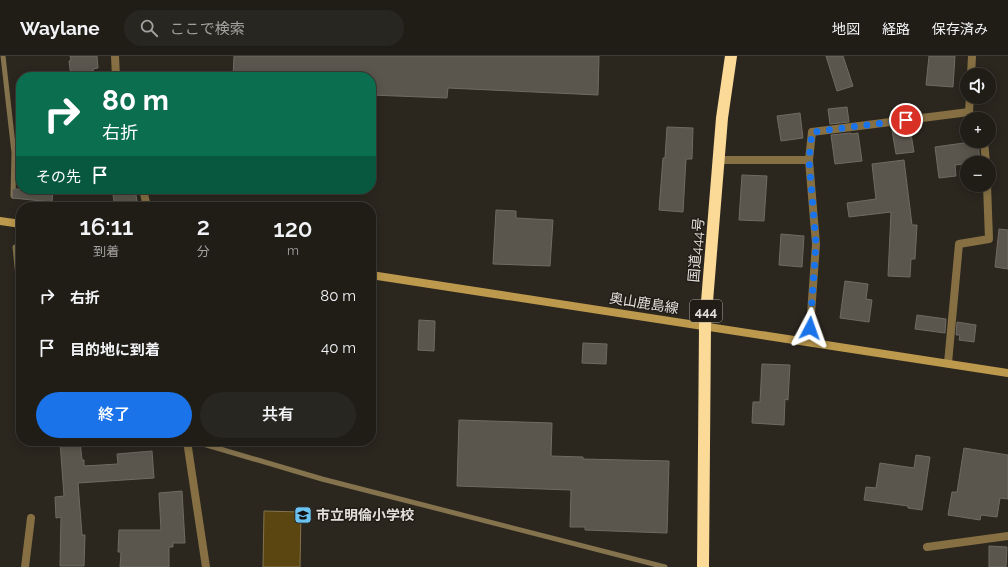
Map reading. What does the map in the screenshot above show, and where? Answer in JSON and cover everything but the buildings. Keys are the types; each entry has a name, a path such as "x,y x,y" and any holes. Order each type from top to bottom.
{"highway":[{"name":"国道444号","path":"703,567 705,326 722,118 731,56"}],"main road":[{"path":"0,221 16,223"},
{"name":"奥山鹿島線","path":"376,276 1008,373"}],"street":[{"path":"115,56 116,72"},
{"path":"971,68 972,56"},
{"path":"809,342 816,244 809,160 812,132 960,116"},
{"path":"718,160 809,160"},
{"path":"948,363 960,244 989,239 987,192"},
{"path":"187,446 206,567"},
{"path":"25,567 31,518"},
{"path":"927,547 1008,536"}],"shaded area":[{"path":"264,511 301,512 300,567 263,567"}],"waterway":[{"path":"3,56 14,153 13,196"},
{"path":"15,247 16,257"},
{"path":"210,446 322,479 665,567"}],"place":[{"name":"市立明倫小学校","path":"303,515"}],"route":[{"path":"810,328 816,244 809,160 812,132 906,120"}]}
